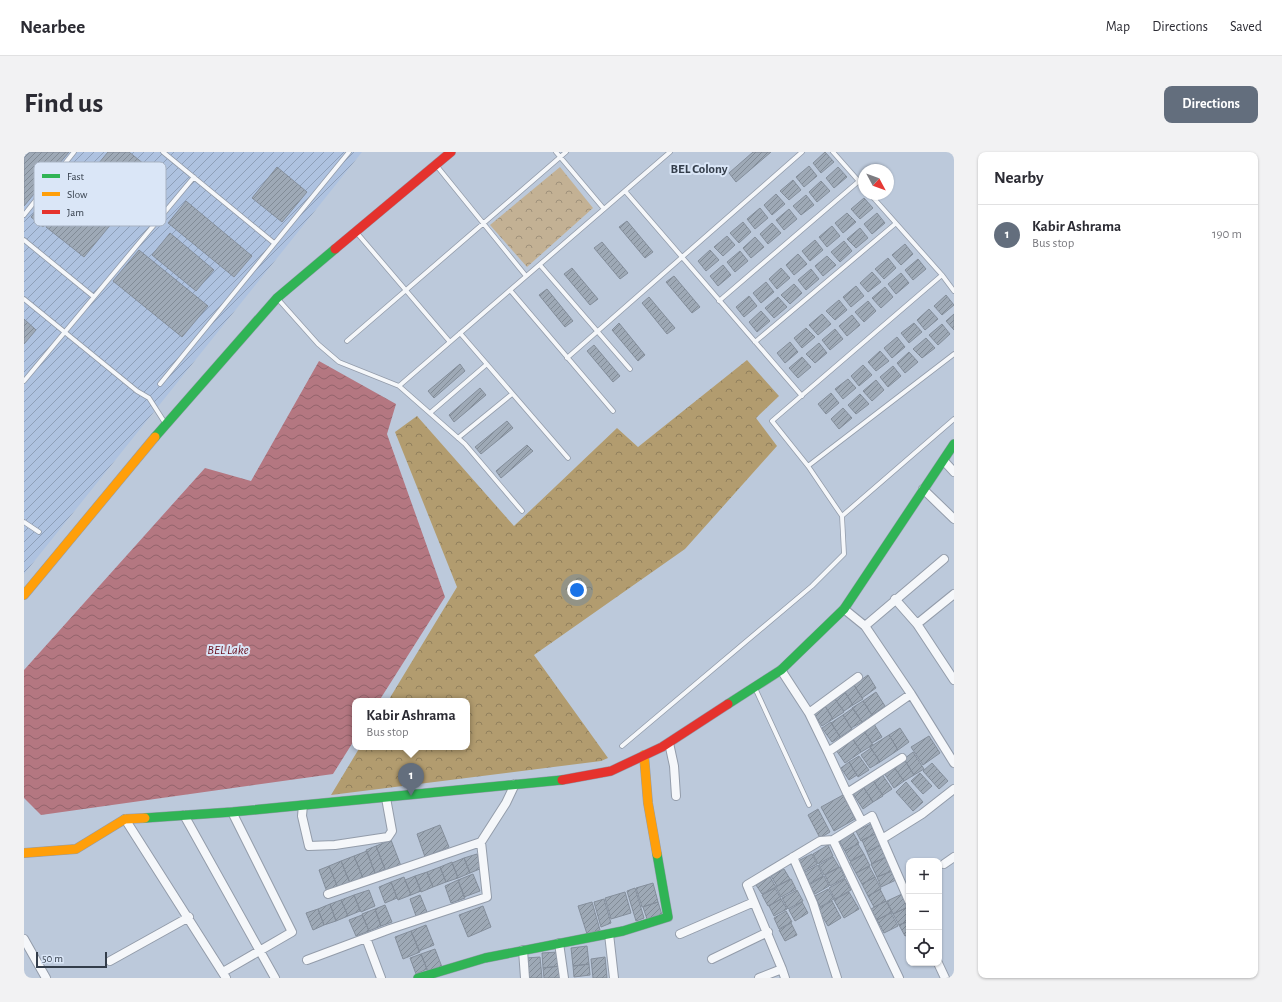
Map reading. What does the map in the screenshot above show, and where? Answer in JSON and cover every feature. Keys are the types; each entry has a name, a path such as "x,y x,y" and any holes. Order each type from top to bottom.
{"street":[{"path":"24,595 166,425 277,298 451,152"},
{"path":"24,853 76,849 125,819 232,812 386,798 515,784 548,783 611,771 669,743 781,670 844,609 954,444"},
{"path":"944,461 954,472"},
{"path":"924,489 954,519"},
{"path":"865,626 944,559"},
{"path":"917,624 954,594"},
{"path":"895,599 917,624 954,680"},
{"path":"844,609 865,626 911,694 954,763"},
{"path":"781,670 808,713 862,822"},
{"path":"808,713 858,676"},
{"path":"828,752 911,694"},
{"path":"669,743 674,766 676,796"},
{"path":"418,978 485,958 609,934 668,917 648,803 644,755"},
{"path":"847,793 902,758"},
{"path":"328,894 481,842 506,803 515,784"},
{"path":"882,839 922,814 954,789"},
{"path":"303,805 302,816 309,846 335,845 388,837 392,830 386,798"},
{"path":"125,819 189,917 224,975 292,932 232,812"},
{"path":"184,814 275,978"},
{"path":"785,978 768,932 747,885 820,841 833,840 872,816 906,895"},
{"path":"833,840 899,978"},
{"path":"307,960 366,938 487,897 481,842"},
{"path":"793,857 813,903 837,978"},
{"path":"944,864 954,857"},
{"path":"680,934 754,902"},
{"path":"110,961 189,917"},
{"path":"712,959 768,932"},
{"path":"609,934 614,978"},
{"path":"366,938 381,978"},
{"path":"24,939 46,978"},
{"path":"559,943 564,978"},
{"path":"523,950 524,978"},
{"path":"939,966 945,978"},
{"path":"759,978 782,969"}],"lane":[{"path":"66,162 74,152"},
{"path":"163,152 274,243"},
{"path":"160,384 349,152"},
{"path":"556,152 604,209"},
{"path":"347,341 566,152"},
{"path":"399,386 670,152"},
{"path":"567,358 802,152"},
{"path":"833,152 858,180"},
{"path":"436,165 482,224 526,276"},
{"path":"166,211 194,177"},
{"path":"719,301 858,182"},
{"path":"625,191 802,396"},
{"path":"875,200 942,275 954,291"},
{"path":"24,215 34,202"},
{"path":"755,342 895,224"},
{"path":"24,381 153,226"},
{"path":"356,232 450,342"},
{"path":"24,240 94,297"},
{"path":"540,264 630,369"},
{"path":"622,746 812,586 844,554 842,516 808,466 772,421 942,275"},
{"path":"510,290 613,411"},
{"path":"277,298 318,344 338,362 399,386 458,438 522,511"},
{"path":"24,299 138,391 149,398 166,425"},
{"path":"460,333 568,458"},
{"path":"808,466 954,354"},
{"path":"430,413 487,364"},
{"path":"458,438 512,394"},
{"path":"842,516 954,419"},
{"path":"24,522 39,532"},
{"path":"755,687 809,805"}],"shaded area":[{"path":"24,152 362,152 24,574"}],"green space":[{"path":"560,167 593,208 527,267 490,225"},
{"path":"747,360 779,396 756,418 777,446 685,549 534,655 608,758 601,761 331,795 358,750 470,750 470,698 390,698 457,587 395,432 417,416 514,526 617,428 638,447"}],"water":[{"name":"BEL Lake","path":"319,361 396,404 387,434 445,597 381,698 352,698 352,744 333,774 41,815 24,798 24,670 205,468 251,481"}],"building":[{"path":"25,152 69,152 61,162 34,162 34,194 24,206"},
{"path":"108,152 129,152 142,162 100,162"},
{"path":"753,152 771,152 736,182 729,173"},
{"path":"825,152 834,162 821,173 813,163"},
{"path":"809,166 817,176 804,187 796,177"},
{"path":"277,167 307,192 282,222 252,198"},
{"path":"838,167 847,177 834,188 826,178"},
{"path":"793,180 801,190 789,200 780,191"},
{"path":"821,181 830,191 817,202 809,192"},
{"path":"776,194 785,204 772,215 764,205"},
{"path":"806,195 814,205 801,215 793,206"},
{"path":"862,200 866,200 873,208 860,219 851,209"},
{"path":"186,201 252,256 234,277 168,223"},
{"path":"760,208 768,218 755,229 747,219"},
{"path":"789,209 797,219 784,230 776,220"},
{"path":"847,213 856,222 843,233 835,223"},
{"path":"877,213 885,223 872,234 864,224"},
{"path":"627,221 653,252 645,258 619,227"},
{"path":"743,222 751,232 739,243 730,233"},
{"path":"772,223 781,233 768,244 760,234"},
{"path":"47,226 110,226 84,257 46,227"},
{"path":"832,226 840,236 827,247 819,237"},
{"path":"860,228 868,238 856,248 847,239"},
{"path":"170,233 214,270 196,291 152,255"},
{"path":"727,236 735,245 723,256 714,247"},
{"path":"755,237 764,247 751,258 743,248"},
{"path":"815,240 823,250 810,261 802,251"},
{"path":"844,241 852,251 840,262 831,252"},
{"path":"602,242 628,273 620,279 594,248"},
{"path":"905,244 913,254 901,265 892,255"},
{"path":"139,250 208,306 182,337 113,281"},
{"path":"710,250 719,260 706,271 698,261"},
{"path":"740,251 748,261 735,272 727,262"},
{"path":"798,254 807,264 794,275 786,265"},
{"path":"827,256 836,265 823,276 815,266"},
{"path":"888,258 896,268 884,279 875,269"},
{"path":"918,259 926,269 913,280 905,270"},
{"path":"723,265 731,275 718,286 710,276"},
{"path":"572,268 598,299 590,305 564,274"},
{"path":"781,268 790,278 777,289 769,279"},
{"path":"811,269 819,279 806,290 798,280"},
{"path":"872,272 881,282 868,292 860,283"},
{"path":"901,273 909,283 896,294 888,284"},
{"path":"674,276 700,307 692,313 666,282"},
{"path":"766,282 774,292 761,303 753,293"},
{"path":"794,284 802,293 790,304 781,295"},
{"path":"856,286 864,296 851,307 843,297"},
{"path":"885,287 893,297 881,308 872,298"},
{"path":"547,289 573,321 565,327 539,295"},
{"path":"946,295 954,305 942,315 934,306"},
{"path":"749,296 757,306 744,317 736,307"},
{"path":"649,297 675,328 667,334 642,303"},
{"path":"778,297 787,307 774,318 765,308"},
{"path":"839,300 847,310 835,320 826,311"},
{"path":"868,301 876,311 864,322 855,312"},
{"path":"929,309 938,319 925,330 917,320"},
{"path":"761,311 770,321 757,332 749,322"},
{"path":"822,314 831,324 818,335 809,325"},
{"path":"954,314 954,330 946,321"},
{"path":"852,315 860,325 847,336 839,326"},
{"path":"24,319 36,330 24,344"},
{"path":"619,323 645,355 638,361 612,330"},
{"path":"914,323 922,332 909,343 901,333"},
{"path":"942,324 950,334 938,345 929,335"},
{"path":"806,328 815,337 802,348 794,338"},
{"path":"835,329 843,339 830,350 822,340"},
{"path":"897,337 905,347 892,358 884,348"},
{"path":"926,338 935,348 922,358 913,349"},
{"path":"790,342 798,352 785,363 777,353"},
{"path":"819,343 827,353 815,363 806,354"},
{"path":"594,345 620,376 613,382 587,351"},
{"path":"880,351 889,361 876,371 868,362"},
{"path":"909,352 918,362 905,373 897,363"},
{"path":"802,357 811,367 798,378 789,368"},
{"path":"460,364 465,371 434,398 428,391"},
{"path":"863,365 872,375 859,386 851,376"},
{"path":"893,366 901,376 888,387 880,377"},
{"path":"848,379 856,388 843,399 835,389"},
{"path":"876,380 884,390 872,401 863,391"},
{"path":"480,388 486,395 454,422 449,415"},
{"path":"831,393 839,403 826,414 818,404"},
{"path":"860,394 869,404 856,414 848,405"},
{"path":"843,408 852,418 839,429 831,419"},
{"path":"507,421 513,428 481,454 475,447"},
{"path":"527,445 533,451 501,478 496,471"},
{"path":"868,675 876,688 862,698 854,685"},
{"path":"854,685 863,699 853,705 844,691"},
{"path":"845,692 853,705 844,711 835,699"},
{"path":"876,692 885,706 872,715 863,701"},
{"path":"835,699 844,712 833,719 825,706"},
{"path":"863,701 872,715 862,722 852,708"},
{"path":"825,706 833,719 822,726 814,714"},
{"path":"853,708 862,722 851,728 843,715"},
{"path":"843,715 852,729 840,737 831,723"},
{"path":"831,722 840,737 832,742 822,728"},
{"path":"874,724 882,737 872,743 864,731"},
{"path":"900,728 909,742 898,750 889,735"},
{"path":"864,731 873,745 861,752 852,738"},
{"path":"889,735 898,750 880,762 870,747"},
{"path":"929,736 940,753 923,765 911,747"},
{"path":"853,739 861,752 845,763 836,750"},
{"path":"871,748 880,762 870,768 861,755"},
{"path":"913,752 924,769 914,775 904,759"},
{"path":"859,756 869,770 858,777 849,762"},
{"path":"904,759 914,775 904,781 893,766"},
{"path":"849,762 857,775 849,780 841,768"},
{"path":"932,763 948,781 939,789 923,771"},
{"path":"894,767 904,781 894,788 884,773"},
{"path":"881,773 892,789 883,795 872,779"},
{"path":"920,773 932,786 923,794 911,781"},
{"path":"872,779 883,796 873,802 862,785"},
{"path":"906,782 923,802 913,811 896,792"},
{"path":"862,785 873,802 863,809 852,792"},
{"path":"843,795 855,819 834,831 821,807"},
{"path":"818,809 830,832 820,838 808,815"},
{"path":"871,824 875,834 861,841 856,831"},
{"path":"440,825 449,847 425,857 417,834"},
{"path":"852,831 859,843 845,851 838,839"},
{"path":"875,834 881,845 867,852 862,840"},
{"path":"391,840 401,866 386,872 376,846"},
{"path":"858,844 864,854 850,861 845,851"},
{"path":"828,845 833,856 818,864 813,854"},
{"path":"880,845 886,857 872,864 867,852"},
{"path":"376,846 385,869 375,873 366,850"},
{"path":"367,851 375,873 363,878 354,856"},
{"path":"477,854 482,868 470,873 464,858"},
{"path":"812,854 817,864 802,872 796,862"},
{"path":"864,854 870,866 856,873 850,862"},
{"path":"354,856 363,878 350,883 341,861"},
{"path":"833,857 839,867 824,875 819,865"},
{"path":"886,857 892,871 877,877 871,864"},
{"path":"464,858 470,873 458,878 452,863"},
{"path":"341,861 350,883 338,888 329,866"},
{"path":"452,862 458,878 446,882 440,867"},
{"path":"818,865 823,876 809,884 803,873"},
{"path":"329,866 338,888 327,892 319,870"},
{"path":"869,866 875,877 862,884 856,873"},
{"path":"440,867 446,882 433,887 427,872"},
{"path":"840,867 845,878 830,886 825,875"},
{"path":"784,869 790,879 777,886 771,876"},
{"path":"892,871 896,880 881,887 877,877"},
{"path":"427,872 433,887 421,892 415,876"},
{"path":"473,874 480,891 464,897 458,880"},
{"path":"415,876 421,891 411,895 405,880"},
{"path":"824,876 829,886 815,894 809,885"},
{"path":"404,877 411,895 398,900 391,882"},
{"path":"770,877 776,887 762,894 756,885"},
{"path":"875,877 881,889 868,896 862,884"},
{"path":"791,879 796,889 781,897 776,887"},
{"path":"845,879 851,890 835,899 829,888"},
{"path":"458,880 465,898 451,903 445,886"},
{"path":"391,882 397,898 385,903 379,887"},
{"path":"653,883 658,902 642,907 636,888"},
{"path":"635,888 644,918 636,921 627,891"},
{"path":"775,888 781,899 768,906 762,895"},
{"path":"828,889 834,899 820,907 815,896"},
{"path":"880,889 886,901 874,907 868,896"},
{"path":"369,890 375,906 361,912 354,895"},
{"path":"797,890 803,901 788,909 782,898"},
{"path":"625,892 631,913 611,919 605,898"},
{"path":"849,892 859,909 844,918 834,900"},
{"path":"902,894 906,903 906,908 893,914 887,901"},
{"path":"354,895 360,911 348,916 341,900"},
{"path":"420,895 427,912 416,916 410,899"},
{"path":"604,899 611,923 601,927 594,902"},
{"path":"781,899 787,909 774,916 769,906"},
{"path":"341,900 348,916 336,921 330,904"},
{"path":"832,901 841,918 828,926 818,909"},
{"path":"886,901 892,912 877,920 871,909"},
{"path":"592,902 600,930 587,934 578,906"},
{"path":"658,902 662,915 647,919 643,907"},
{"path":"802,902 808,913 795,921 789,910"},
{"path":"330,904 336,921 324,925 318,909"},
{"path":"385,905 392,922 381,926 375,909"},
{"path":"483,906 491,927 468,937 459,915"},
{"path":"906,908 906,922 899,925 893,914"},
{"path":"318,909 324,925 313,930 306,913"},
{"path":"375,909 381,926 369,931 362,914"},
{"path":"786,911 792,922 779,929 774,918"},
{"path":"891,913 898,926 884,933 877,920"},
{"path":"362,915 369,931 356,936 349,920"},
{"path":"906,922 906,936 905,936 899,925"},
{"path":"791,923 797,935 785,941 779,930"},
{"path":"426,925 434,945 419,951 411,931"},
{"path":"411,931 420,952 403,959 395,937"},
{"path":"587,946 589,964 573,966 571,948"},
{"path":"435,949 442,967 428,972 421,954"},
{"path":"558,952 560,966 543,968 542,953"},
{"path":"421,954 427,969 416,974 410,958"},
{"path":"540,957 542,978 528,978 526,958"},
{"path":"605,957 607,978 593,978 591,959"},
{"path":"589,964 590,975 574,977 573,966"},
{"path":"560,966 561,978 544,978 543,968"}],"traffic: fast":[{"path":"155,437 277,298 335,249"},
{"path":"728,704 781,670 844,609 954,444"},
{"path":"145,818 232,812 562,780"},
{"path":"418,978 485,958 623,931 668,917 657,854"}],"traffic: slow":[{"path":"24,595 155,437"},
{"path":"644,755 648,803 657,854"},
{"path":"24,853 76,849 125,819 145,818"}],"traffic: jam":[{"path":"335,249 451,152"},
{"path":"562,780 611,771 662,747 728,704"}],"place":[{"name":"Kabir Ashrama","path":"411,796"}],"district":[{"name":"BEL Colony","path":"699,168"}]}
